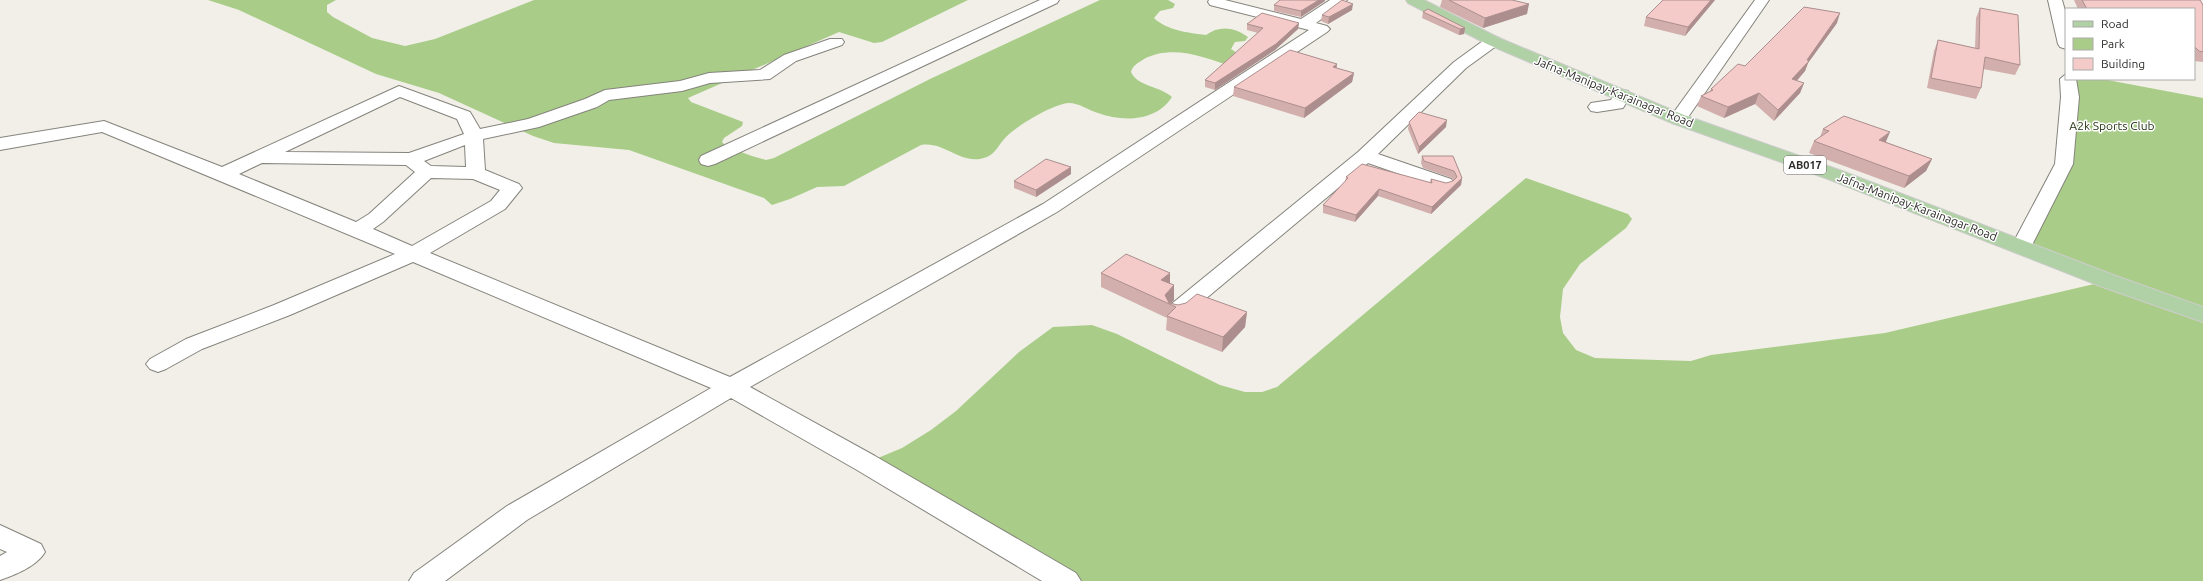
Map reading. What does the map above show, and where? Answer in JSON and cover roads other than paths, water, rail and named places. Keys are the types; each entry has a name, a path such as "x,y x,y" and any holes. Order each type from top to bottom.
{"main road":[{"name":"Jafna-Manipay-Karainagar Road","path":"1422,2 1494,41 1678,119 1836,176 2203,316"}],"street":[{"path":"708,160 1052,0"},
{"path":"1305,23 1340,0"},
{"path":"1678,119 1754,14 1762,0"},
{"path":"2055,0 2065,40"},
{"path":"424,581 517,513 731,387 1050,208 1322,29 1305,23 1215,2"},
{"path":"1177,311 1365,156 1460,65 1494,41"},
{"path":"260,157 411,159 474,136 533,123 591,103 605,95 682,86 709,78 764,75 790,58 836,42"},
{"path":"2021,247 2064,164 2070,97 2068,80"},
{"path":"223,174 399,91 464,116 474,136 476,173"},
{"path":"1597,107 1617,104 1622,95"},
{"path":"0,144 104,126 223,174 415,253 731,387 866,463 1066,581"},
{"path":"1365,156 1444,184"},
{"path":"158,364 194,344 282,310 415,253 498,204 512,188 476,173 426,172 411,159"},
{"path":"358,230 376,218 426,172"},
{"path":"0,536 31,552 0,569"}],"park label":[{"name":"A2k Sports Club","path":"2112,126"}]}
